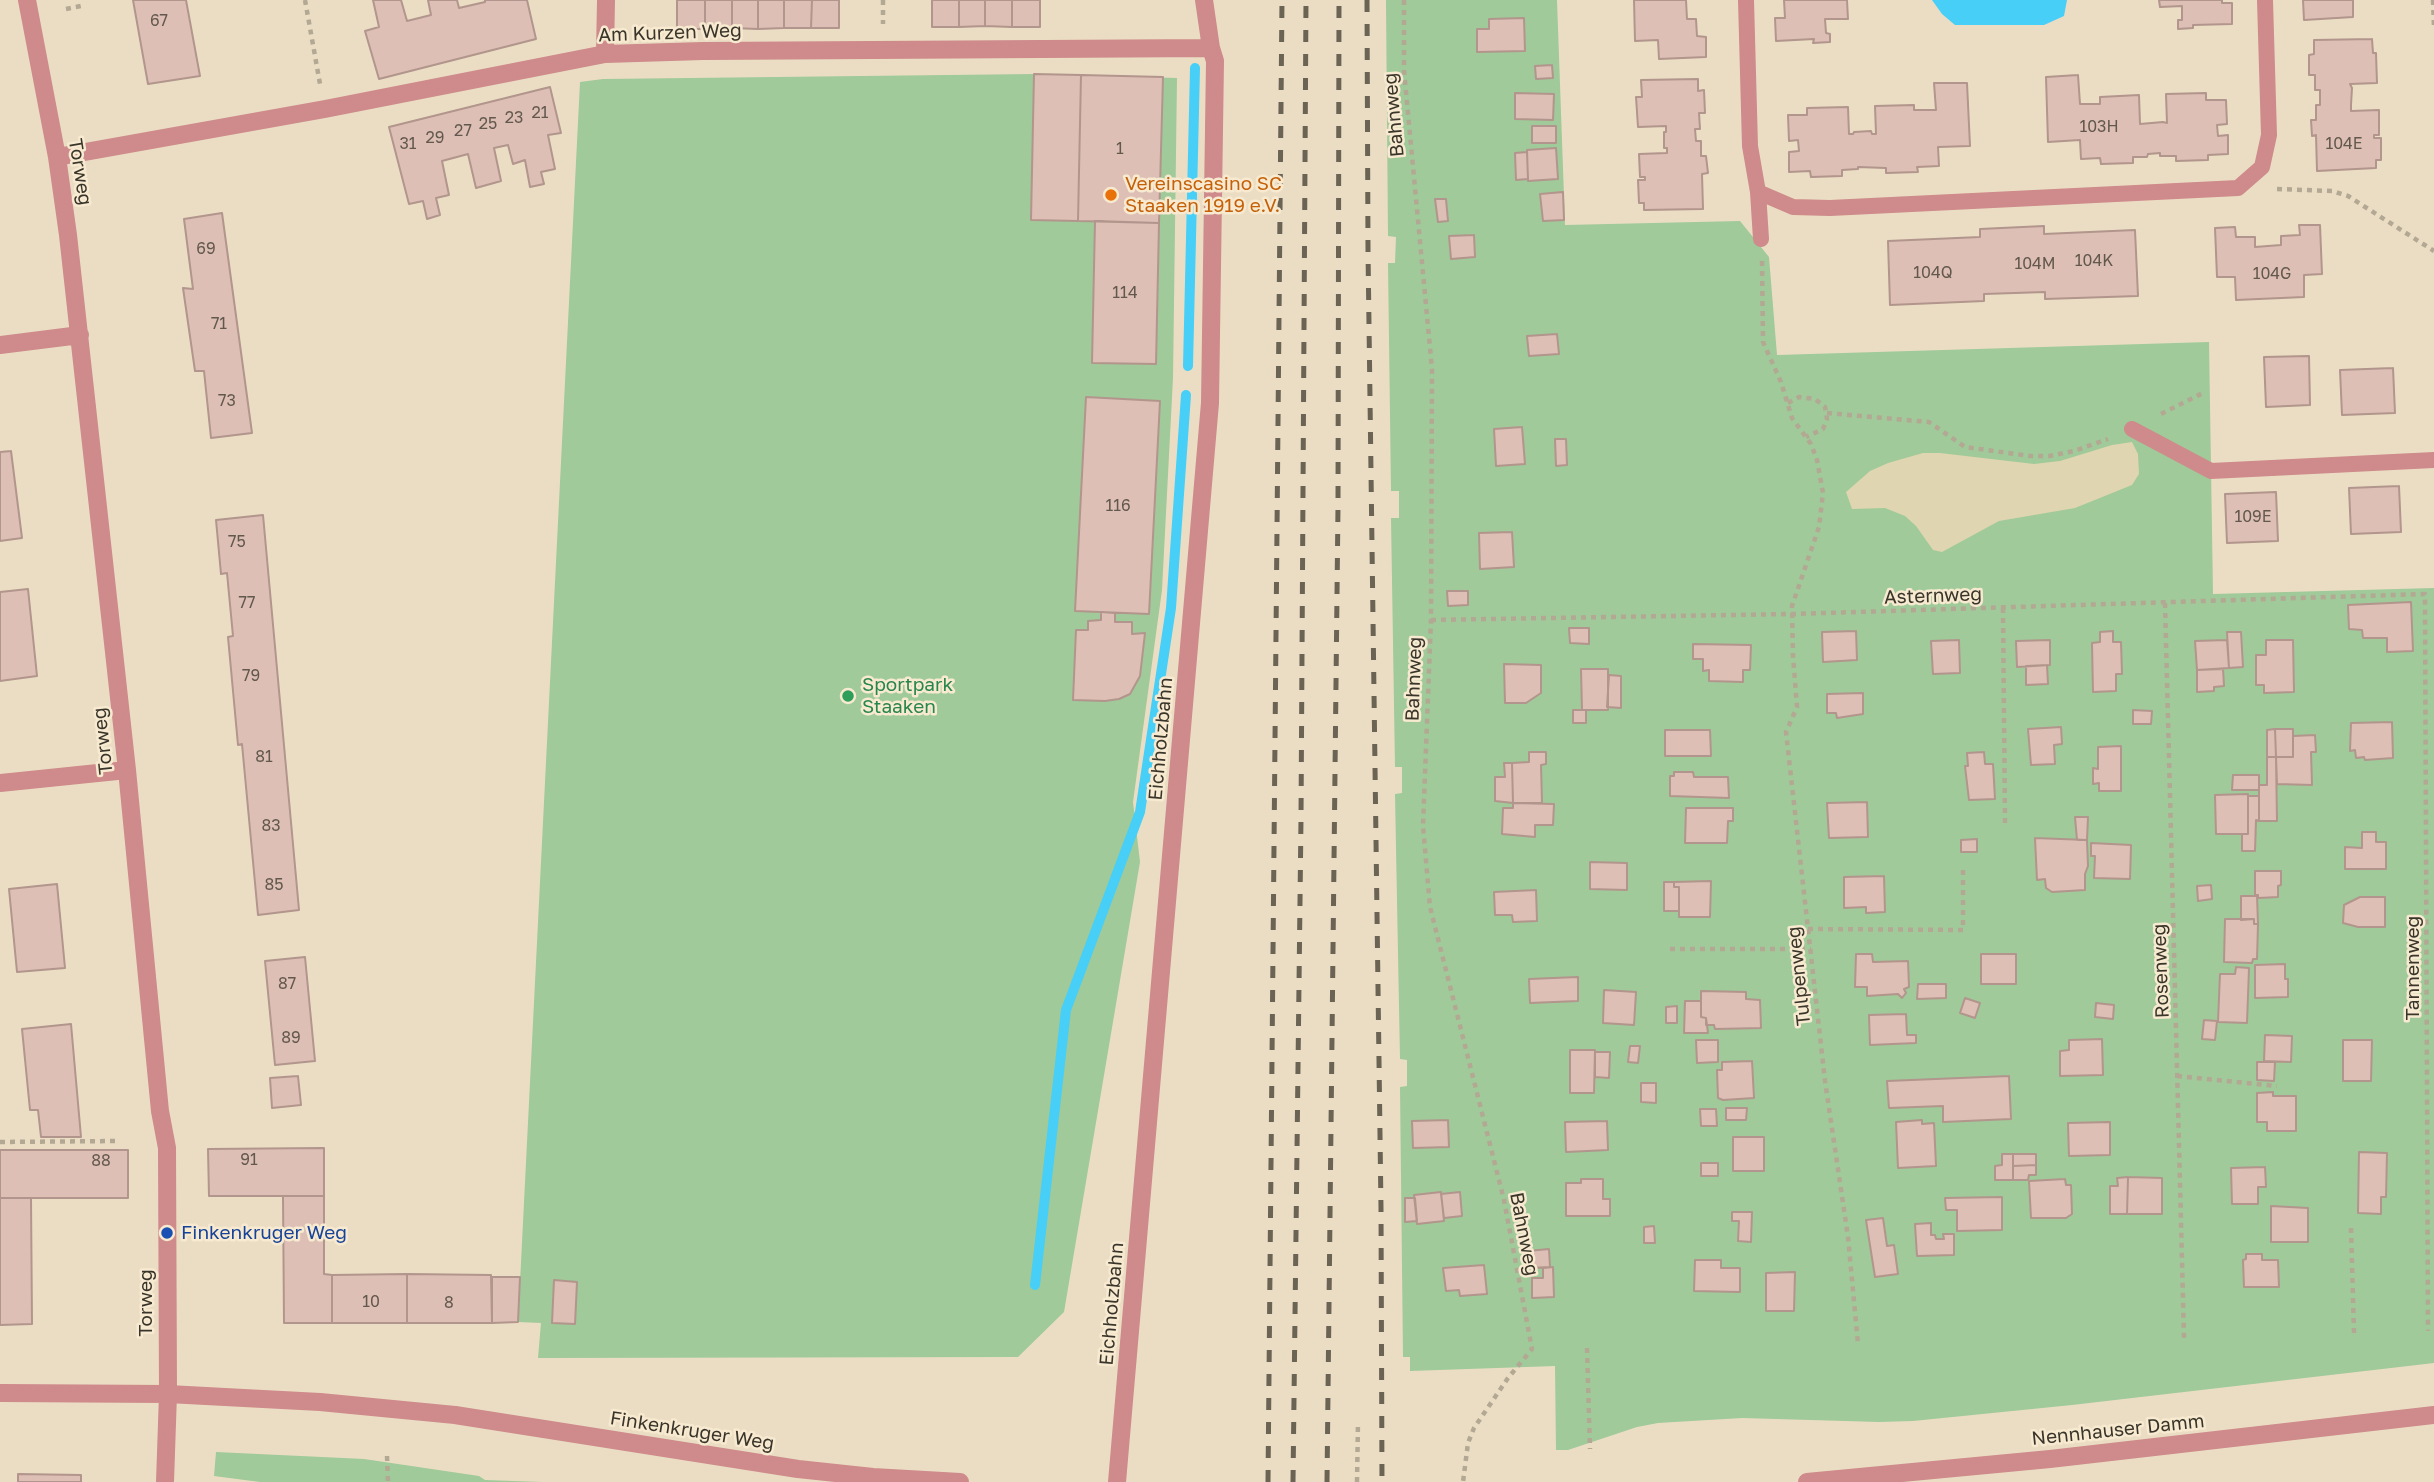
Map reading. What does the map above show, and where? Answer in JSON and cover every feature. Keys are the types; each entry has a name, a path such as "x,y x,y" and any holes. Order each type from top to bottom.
{"street":[{"name":"Torweg","path":"27,0 57,157 80,335 128,770 160,1111 167,1148 165,1482"},
{"path":"605,54 606,0"},
{"name":"Eichholzbahn","path":"1117,1482 1210,402 1215,61 1203,0"},
{"name":"Am Kurzen Weg","path":"57,157 326,109 605,54 1211,48"},
{"path":"0,345 80,335"},
{"path":"0,783 128,770"},
{"name":"Finkenkruger Weg","path":"0,1393 167,1394 320,1402 455,1415 798,1469 960,1482"},
{"name":"Nennhauser Damm","path":"1807,1482 2036,1460 2434,1415"}],"lane":[{"path":"1746,0 1750,146 1762,239"},
{"path":"1758,192 1793,207 1829,208 2238,188 2262,167 2269,135 2265,0"},
{"path":"2132,429 2211,471 2434,460"}],"path":[{"path":"305,0 326,109"},
{"name":"Bahnweg","path":"1404,0 1404,71 1432,369 1431,620 1423,826 1430,907 1504,1200 1532,1349 1508,1378 1475,1427 1468,1443 1463,1482"},
{"path":"2433,0 2434,27"},
{"path":"66,9 81,6"},
{"path":"2253,175 2276,189 2332,191 2348,196 2434,251"},
{"path":"1762,239 1763,342 1781,382 1791,418 1806,437 1823,429 1827,413 1825,407 1815,399 1800,397 1788,403"},
{"path":"1827,413 1929,422 1965,447 2049,456 2074,451 2132,429 2203,393"},
{"name":"Tulpenweg","path":"1806,437 1817,460 1823,493 1819,527 1792,606 1797,707 1786,732 1825,1081 1849,1237 1858,1344"},
{"name":"Asternweg","path":"1431,620 1793,614 2425,594 2426,605"},
{"name":"Rosenweg","path":"2165,603 2184,1338"},
{"name":"Tannenweg","path":"2426,605 2428,1331"},
{"path":"2004,608 2005,823"},
{"path":"1808,929 1963,930 1963,868"},
{"path":"1670,949 1811,949"},
{"path":"2178,1076 2277,1086"},
{"path":"0,1142 116,1141"},
{"path":"2351,1228 2354,1333"},
{"path":"1587,1348 1590,1449"},
{"path":"1357,1482 1358,1422 1358,1430"},
{"path":"387,1456 388,1482"}],"green space":[{"path":"1386,0 1557,0 1565,225 1740,221 1769,257 1777,355 2209,342 2213,594 2434,588 2434,1363 1913,1421 1742,1418 1658,1423 1637,1427 1568,1450 1556,1450 1555,1366 1410,1371 1410,1357 1403,1357 1400,1087 1407,1086 1407,1060 1400,1059 1395,794 1402,793 1402,767 1395,767 1391,518 1399,518 1399,491 1391,491 1388,263 1395,263 1396,237 1388,236"},
{"name":"Sportpark Staaken","path":"1034,74 1177,78 1173,378 1162,590 1133,802 1140,862 1064,1312 1018,1357 538,1358 541,1323 518,1322 580,82 603,79"},
{"path":"216,1452 364,1459 479,1476 485,1480 542,1482 260,1482 214,1476"}],"sand":[{"path":"2132,442 2138,454 2139,474 2132,485 2075,508 1999,521 1942,552 1933,550 1916,526 1905,516 1885,508 1852,509 1846,492 1870,471 1923,453 2034,464 2060,461 2112,445"}],"water":[{"path":"1932,0 2067,0 2064,16 2044,25 1955,25 1942,14"}],"building":[{"path":"133,0 186,0 200,76 148,84"},
{"path":"373,0 401,0 407,21 431,15 428,0 457,0 459,8 485,0 527,0 536,39 379,79 365,31 379,27"},
{"path":"677,0 705,0 705,29 677,29"},
{"path":"705,0 732,0 732,28 705,29"},
{"path":"732,0 758,0 758,29 732,28"},
{"path":"758,0 784,0 784,28 758,29"},
{"path":"784,0 812,0 811,28 784,28"},
{"path":"812,0 839,0 839,28 811,28"},
{"path":"932,0 959,0 959,27 932,27"},
{"path":"959,0 985,0 985,26 959,27"},
{"path":"985,0 1012,0 1012,27 985,26"},
{"path":"1012,0 1040,0 1040,27 1012,27"},
{"path":"1634,0 1686,0 1687,19 1696,19 1697,36 1706,37 1706,57 1659,59 1658,40 1635,41"},
{"path":"1784,0 1847,0 1848,19 1825,19 1830,42 1813,43 1814,39 1776,41 1775,18 1785,18"},
{"path":"2159,0 2222,0 2222,3 2232,3 2232,24 2193,25 2193,28 2178,29 2178,20 2182,20 2182,6 2160,7"},
{"path":"2303,0 2353,0 2353,17 2304,20"},
{"path":"1524,18 1525,51 1477,52 1477,29 1489,29 1489,19"},
{"path":"2372,39 2373,53 2376,53 2377,83 2350,84 2351,111 2379,110 2379,135 2374,135 2374,138 2381,138 2381,160 2376,160 2376,168 2317,171 2316,135 2312,136 2311,120 2316,120 2320,90 2315,90 2315,75 2309,75 2309,55 2314,54 2314,40"},
{"path":"1552,65 1553,78 1536,79 1535,66"},
{"path":"1034,74 1081,75 1078,221 1031,220"},
{"path":"1081,75 1163,77 1159,223 1078,221"},
{"path":"2078,75 2080,104 2100,104 2100,97 2139,95 2140,124 2167,123 2166,94 2206,93 2206,100 2226,100 2227,124 2217,125 2218,136 2228,135 2228,154 2208,155 2208,160 2176,161 2176,156 2160,156 2160,153 2133,157 2133,163 2101,164 2100,158 2081,159 2080,140 2048,142 2046,77"},
{"path":"1698,79 1698,91 1704,90 1705,113 1699,113 1700,129 1695,129 1696,141 1701,141 1701,156 1706,156 1708,173 1702,174 1703,209 1644,210 1644,203 1639,203 1638,180 1645,180 1645,177 1640,177 1639,154 1667,153 1667,148 1664,148 1666,126 1638,127 1636,97 1642,97 1641,80"},
{"path":"1934,83 1967,83 1970,146 1938,147 1939,166 1917,167 1918,172 1886,173 1886,168 1858,167 1842,170 1842,176 1811,177 1810,171 1789,172 1789,152 1799,151 1798,140 1789,141 1788,115 1807,115 1807,108 1848,107 1849,134 1871,131 1876,134 1875,106 1914,105 1914,110 1936,110"},
{"path":"550,87 561,133 548,135 555,169 541,172 544,184 530,187 525,160 513,164 508,145 494,148 501,181 476,188 468,154 442,161 449,195 436,198 440,215 427,219 423,201 409,204 389,127"},
{"path":"1515,93 1554,94 1553,120 1515,119"},
{"path":"1532,126 1556,126 1556,143 1532,143"},
{"path":"1556,148 1558,179 1528,181 1527,150"},
{"path":"1527,152 1528,179 1516,180 1515,153"},
{"path":"1563,192 1564,220 1543,221 1540,194"},
{"path":"1435,199 1446,199 1448,221 1438,222"},
{"path":"222,213 252,433 211,438 204,371 195,371 183,288 193,289 184,219"},
{"path":"1095,221 1159,223 1156,364 1092,363"},
{"path":"2299,225 2320,225 2322,274 2304,275 2304,297 2236,300 2235,277 2217,277 2215,228 2235,227 2236,237 2255,237 2255,247 2281,245 2281,236 2300,235"},
{"path":"2044,226 2044,234 2135,230 2138,296 2045,299 2045,292 1984,294 1984,301 1890,305 1888,241 1980,237 1980,229"},
{"path":"1474,235 1475,257 1451,259 1449,236"},
{"path":"1557,334 1559,354 1529,356 1527,336"},
{"path":"2309,356 2310,405 2266,407 2264,357"},
{"path":"2393,368 2395,413 2342,415 2340,370"},
{"path":"1086,397 1160,401 1149,614 1075,611"},
{"path":"1522,427 1525,464 1496,466 1494,429"},
{"path":"1555,439 1566,439 1567,465 1556,466"},
{"path":"11,451 22,538 0,541 0,452"},
{"path":"2399,486 2401,532 2351,534 2349,488"},
{"path":"2276,492 2278,541 2227,543 2225,494"},
{"path":"263,515 299,910 258,915 242,744 238,745 228,637 233,636 227,573 221,574 216,520"},
{"path":"1512,532 1514,567 1480,569 1479,533"},
{"path":"28,589 37,676 0,681 0,592"},
{"path":"1447,591 1468,591 1468,605 1448,606"},
{"path":"2411,602 2413,651 2387,652 2387,638 2363,638 2362,630 2349,629 2348,605"},
{"path":"1101,612 1115,613 1115,622 1132,622 1132,634 1145,633 1140,676 1130,694 1119,699 1073,700 1076,630 1088,630 1088,621 1101,620"},
{"path":"1569,628 1589,628 1589,644 1570,643"},
{"path":"1856,631 1857,660 1823,662 1822,632"},
{"path":"2113,631 2113,642 2121,642 2122,674 2116,674 2116,691 2093,692 2092,643 2100,642 2100,632"},
{"path":"2227,632 2241,632 2243,667 2229,668"},
{"path":"1959,640 1960,673 1933,674 1931,641"},
{"path":"2050,640 2050,665 2017,667 2016,641"},
{"path":"2227,640 2229,668 2197,670 2195,641"},
{"path":"2266,640 2293,640 2294,692 2264,693 2264,685 2256,685 2256,655 2266,655"},
{"path":"1693,644 1751,645 1750,670 1743,670 1743,682 1709,681 1709,670 1703,671 1703,659 1693,659"},
{"path":"1504,664 1541,665 1541,693 1526,703 1505,703"},
{"path":"2047,665 2048,684 2026,685 2026,666"},
{"path":"1581,669 1608,669 1608,710 1582,710"},
{"path":"2223,669 2224,686 2214,687 2214,691 2197,692 2197,670"},
{"path":"1609,675 1621,676 1621,708 1607,707"},
{"path":"1863,693 1863,714 1837,718 1836,713 1827,713 1827,694"},
{"path":"1573,710 1586,710 1586,723 1573,723"},
{"path":"2133,710 2152,711 2151,724 2133,724"},
{"path":"2392,722 2393,758 2365,760 2364,757 2356,758 2355,750 2350,751 2351,723"},
{"path":"2061,727 2062,744 2054,745 2055,764 2031,765 2028,729"},
{"path":"2275,729 2276,757 2267,757 2267,730"},
{"path":"2275,729 2293,729 2293,757 2276,757"},
{"path":"1665,730 1710,730 1711,756 1665,756"},
{"path":"2315,735 2316,752 2311,752 2312,785 2277,784 2276,757 2293,757 2293,736"},
{"path":"2121,746 2121,791 2099,791 2099,783 2093,784 2093,768 2098,769 2098,747"},
{"path":"1529,752 1546,752 1546,764 1541,765 1542,803 1513,803 1512,763 1529,762"},
{"path":"1984,752 1985,764 1993,764 1995,799 1969,800 1965,766 1968,766 1967,753"},
{"path":"2267,757 2276,757 2277,821 2259,821 2259,785 2267,785"},
{"path":"1504,763 1512,763 1513,803 1495,801 1495,777 1505,777"},
{"path":"1674,772 1693,772 1694,777 1728,777 1729,798 1670,796 1670,776 1674,776"},
{"path":"2233,775 2259,775 2259,790 2232,790"},
{"path":"2248,794 2248,834 2216,834 2215,795"},
{"path":"2248,796 2259,796 2255,851 2242,851 2242,834 2248,834"},
{"path":"1867,802 1868,837 1829,838 1827,803"},
{"path":"1513,803 1554,804 1553,825 1535,825 1535,837 1502,834 1503,808 1513,808"},
{"path":"1686,808 1733,808 1733,821 1728,821 1727,843 1685,843"},
{"path":"2075,817 2088,817 2087,840 2077,840"},
{"path":"2362,832 2376,832 2376,842 2386,842 2386,869 2345,869 2345,847 2362,848"},
{"path":"2035,838 2087,840 2085,890 2052,892 2046,888 2045,879 2037,880"},
{"path":"1977,839 1977,852 1961,852 1961,840"},
{"path":"2091,843 2131,845 2130,879 2094,878 2095,856 2091,856"},
{"path":"1590,862 1627,863 1627,890 1590,889"},
{"path":"2255,871 2281,871 2278,897 2258,898 2258,895 2255,895"},
{"path":"1884,876 1885,912 1866,913 1866,907 1844,908 1844,877"},
{"path":"1711,881 1710,917 1679,917 1679,887 1674,887 1674,882"},
{"path":"1664,882 1674,882 1674,887 1679,887 1679,911 1664,911"},
{"path":"57,884 65,968 17,972 9,889"},
{"path":"2211,885 2212,899 2198,901 2197,886"},
{"path":"1536,890 1537,921 1513,922 1512,915 1495,915 1494,892"},
{"path":"2241,896 2257,896 2258,924 2254,924 2254,919 2241,920"},
{"path":"2360,897 2385,897 2385,927 2358,927 2343,923 2344,905"},
{"path":"2225,919 2254,919 2254,924 2258,924 2257,959 2253,959 2252,963 2224,962"},
{"path":"1856,954 1872,954 1873,962 1908,961 1909,987 1904,989 1906,993 1902,998 1898,994 1867,996 1867,987 1855,987"},
{"path":"1981,954 2016,954 2016,984 1981,984"},
{"path":"305,957 315,1061 275,1065 265,961"},
{"path":"2285,964 2288,997 2255,998 2255,965"},
{"path":"2236,967 2249,968 2247,1023 2218,1022 2220,974 2235,974"},
{"path":"1578,977 1578,1001 1530,1003 1529,979"},
{"path":"1918,984 1946,984 1946,998 1917,999"},
{"path":"1604,990 1636,992 1634,1025 1603,1023"},
{"path":"1701,991 1746,992 1746,999 1760,1000 1761,1028 1715,1029 1714,1025 1706,1025 1706,1018 1701,1017"},
{"path":"1965,998 1980,1003 1975,1018 1960,1013"},
{"path":"1685,1001 1701,1001 1701,1017 1706,1018 1708,1033 1684,1033"},
{"path":"2096,1003 2114,1005 2113,1019 2095,1017"},
{"path":"1677,1006 1677,1023 1666,1023 1666,1007"},
{"path":"1906,1014 1907,1035 1916,1035 1916,1043 1870,1045 1869,1015"},
{"path":"2204,1020 2217,1021 2215,1040 2202,1039"},
{"path":"71,1024 81,1137 41,1137 38,1110 30,1110 22,1029"},
{"path":"2265,1035 2292,1036 2291,1062 2264,1061"},
{"path":"2102,1039 2103,1075 2060,1076 2060,1051 2069,1050 2069,1040"},
{"path":"1696,1040 1718,1040 1718,1062 1697,1063"},
{"path":"2343,1040 2372,1040 2371,1081 2343,1081"},
{"path":"1630,1046 1640,1046 1638,1063 1628,1062"},
{"path":"1570,1050 1595,1050 1594,1093 1570,1093"},
{"path":"1595,1052 1610,1052 1609,1078 1595,1077"},
{"path":"1752,1061 1754,1098 1718,1098 1717,1070 1722,1070 1722,1062"},
{"path":"2257,1062 2275,1062 2274,1081 2257,1080"},
{"path":"298,1076 301,1105 272,1108 270,1078"},
{"path":"2009,1076 2011,1119 1943,1122 1943,1106 1889,1108 1887,1081"},
{"path":"1641,1083 1656,1083 1656,1103 1641,1102"},
{"path":"2273,1092 2273,1096 2296,1096 2296,1131 2267,1131 2267,1122 2257,1122 2257,1093"},
{"path":"1726,1108 1747,1108 1746,1120 1726,1120"},
{"path":"1700,1109 1716,1109 1717,1126 1701,1126"},
{"path":"1448,1120 1449,1147 1413,1148 1412,1121"},
{"path":"1922,1120 1922,1124 1934,1123 1936,1166 1898,1168 1896,1122"},
{"path":"1607,1121 1608,1150 1566,1152 1565,1122"},
{"path":"2110,1122 2110,1155 2069,1156 2068,1123"},
{"path":"1733,1137 1764,1137 1764,1171 1733,1171"},
{"path":"324,1148 324,1196 209,1196 208,1149"},
{"path":"0,1150 128,1150 128,1198 0,1198"},
{"path":"2359,1152 2387,1153 2386,1197 2381,1197 2381,1214 2358,1213"},
{"path":"2002,1154 2013,1154 2013,1180 1995,1180 1995,1166 2002,1165"},
{"path":"2013,1154 2036,1154 2036,1165 2013,1166"},
{"path":"1701,1163 1718,1163 1718,1176 1701,1176"},
{"path":"2036,1165 2036,1175 2029,1175 2028,1180 2013,1180 2013,1166"},
{"path":"2265,1167 2266,1187 2258,1187 2258,1204 2232,1204 2231,1168"},
{"path":"2128,1177 2162,1178 2162,1214 2127,1214"},
{"path":"2128,1177 2127,1214 2110,1214 2110,1186 2118,1186 2117,1178"},
{"path":"1581,1179 1603,1179 1603,1199 1610,1199 1610,1216 1566,1216 1566,1183 1581,1183"},
{"path":"2065,1179 2066,1185 2071,1185 2072,1214 2066,1218 2031,1218 2029,1181"},
{"path":"1441,1192 1444,1221 1417,1224 1414,1195"},
{"path":"1460,1192 1462,1216 1444,1218 1441,1194"},
{"path":"283,1196 324,1196 324,1274 332,1275 332,1323 284,1323"},
{"path":"2002,1197 2002,1230 1957,1231 1957,1210 1946,1210 1945,1198"},
{"path":"0,1198 31,1198 32,1324 0,1325"},
{"path":"1405,1198 1415,1198 1417,1221 1405,1222"},
{"path":"2271,1206 2308,1208 2308,1242 2271,1242"},
{"path":"1732,1212 1752,1212 1751,1242 1738,1241 1739,1221 1732,1221"},
{"path":"1883,1218 1887,1246 1894,1245 1898,1274 1875,1277 1866,1220"},
{"path":"1931,1223 1931,1235 1935,1235 1936,1239 1944,1239 1943,1234 1954,1234 1954,1255 1917,1256 1915,1224"},
{"path":"1654,1226 1655,1243 1644,1243 1644,1227"},
{"path":"1549,1249 1550,1267 1529,1268 1528,1251"},
{"path":"2246,1254 2262,1254 2262,1260 2278,1260 2279,1287 2244,1287 2243,1260 2246,1259"},
{"path":"1695,1260 1721,1260 1721,1268 1740,1268 1740,1292 1694,1291"},
{"path":"1484,1265 1487,1294 1460,1296 1459,1290 1446,1291 1443,1268"},
{"path":"1553,1267 1554,1297 1532,1298 1532,1278 1543,1278 1543,1268"},
{"path":"1795,1272 1794,1311 1766,1311 1766,1273"},
{"path":"407,1274 491,1275 492,1323 407,1323"},
{"path":"407,1274 407,1323 332,1323 332,1275"},
{"path":"492,1277 520,1277 518,1322 492,1323"},
{"path":"554,1280 577,1282 575,1324 552,1323"},
{"path":"18,1474 81,1475 81,1482 18,1482"}],"waterway":[{"path":"1188,366 1195,68"},
{"path":"1035,1285 1066,1010 1140,812 1171,608 1186,395"}],"railway":[{"path":"1268,1482 1282,0"},
{"path":"1293,1482 1301,819 1306,0"},
{"path":"1327,1482 1338,506 1339,0"},
{"path":"1367,0 1382,1482"}],"place":[{"name":"Vereinscasino SC Staaken 1919 e.V.","path":"1111,195"},
{"name":"Sportpark Staaken","path":"848,696"},
{"name":"Finkenkruger Weg","path":"167,1233"}]}
